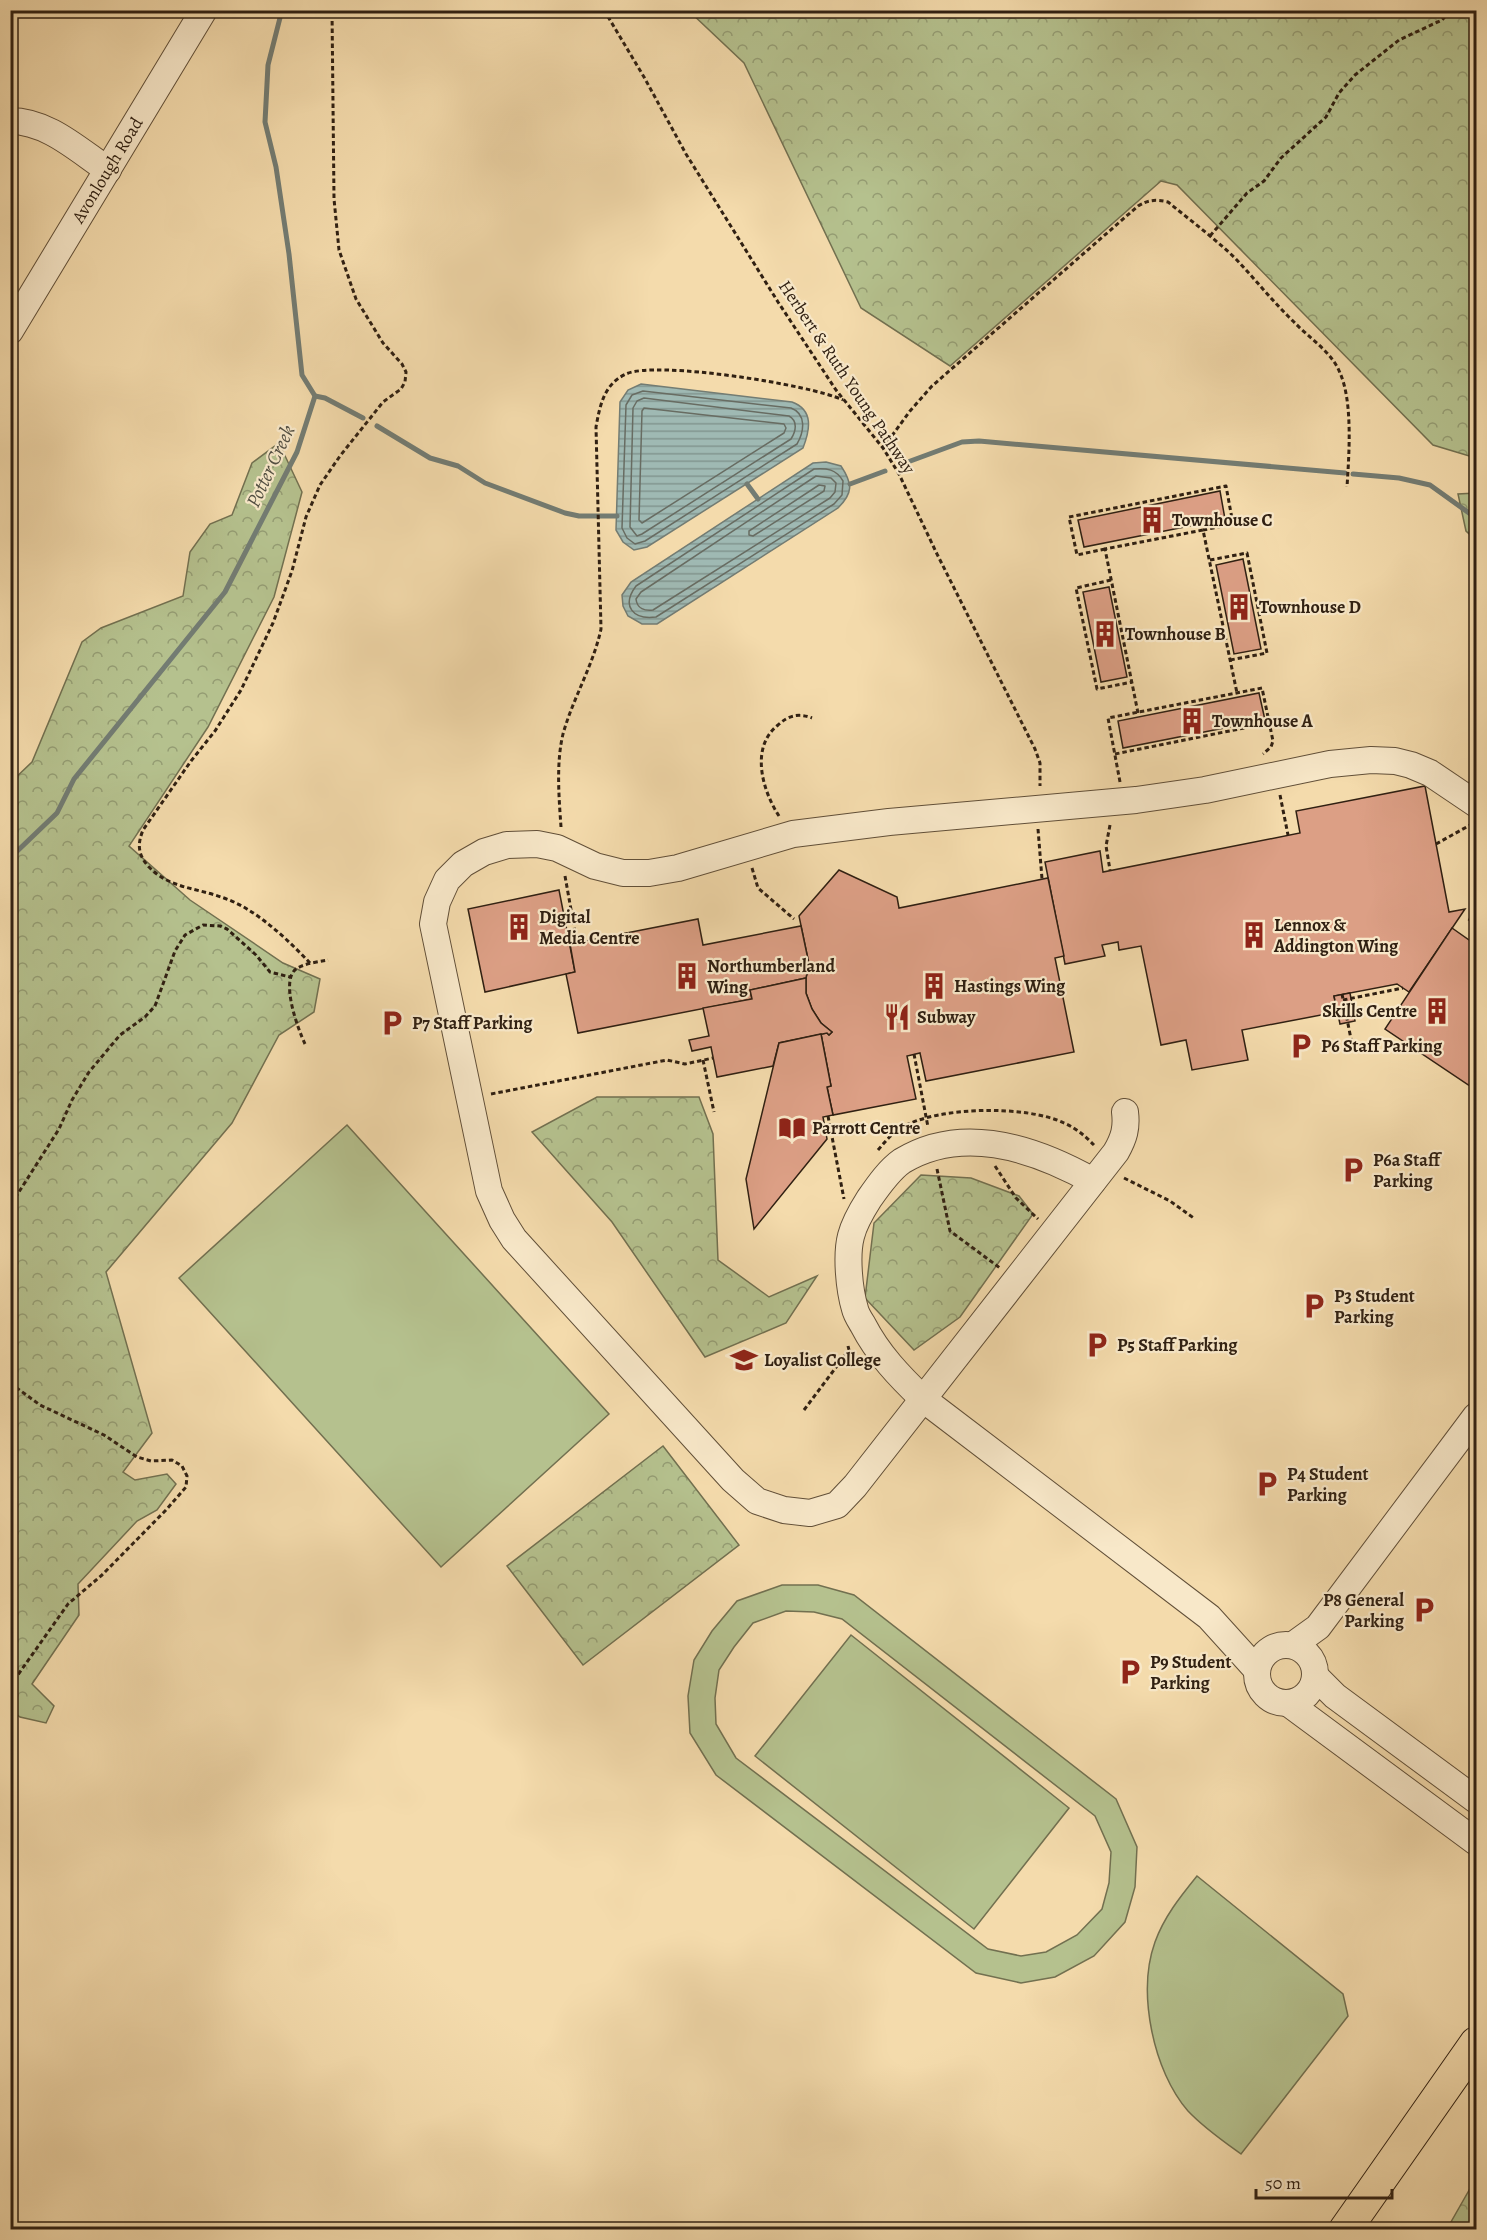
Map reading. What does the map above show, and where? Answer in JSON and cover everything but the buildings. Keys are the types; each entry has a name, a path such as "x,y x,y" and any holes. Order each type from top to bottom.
{"main road":[{"path":"1345,2229 1476,2043"}],"street":[{"name":"Avonlough Road","path":"10,331 204,10"},
{"path":"10,121 24,121 49,130 108,170"},
{"path":"1125,1112 1127,1127 1123,1139 1100,1172 855,1486 837,1505 810,1513 784,1510 757,1501 733,1480 514,1239 502,1220 489,1191 468,1098 433,924 437,902 447,880 463,864 484,852 507,845 537,844 563,851 595,866 623,873 649,873 678,868 793,834 889,822 1114,802 1204,790 1330,764 1371,760 1395,761 1430,773 1476,804"},
{"path":"1100,1172 1065,1166 1034,1153 984,1142 957,1142 932,1148 901,1162 874,1191 851,1236 849,1271 855,1310 873,1344 889,1365 923,1399 1209,1617 1271,1691 1476,1842"},
{"path":"1298,1656 1313,1686 1307,1695 1298,1701 1271,1691 1259,1661 1298,1656 1476,1416"},
{"path":"1209,1617 1298,1656 1335,1696 1476,1800"}],"path":[{"path":"310,963 247,909 221,897 193,890 158,876 142,859 138,849 143,830 215,731 241,690 273,623 292,571 306,517 321,485 340,456 383,402 401,389 405,382 406,372 402,364 383,343 356,299 339,250 334,199 332,10"},
{"name":"Herbert & Ruth Young Pathway","path":"604,10 686,154 778,302 844,400 883,448 899,474 1035,749 1041,775 1039,854 1042,879"},
{"path":"1210,236 1247,193 1264,181 1281,158 1326,117 1339,93 1355,75 1399,40 1442,21 1451,10"},
{"path":"883,448 932,386 1138,206 1157,199 1168,202 1233,257 1294,323 1329,355 1340,371 1346,388 1347,487"},
{"path":"577,943 565,883 559,791 562,738 568,717 596,650 601,629 596,427 599,406 605,392 613,382 625,374 637,370 659,369 699,372 817,391 844,400"},
{"path":"1226,486 1233,524 1203,530 1077,555 1069,517 1226,486"},
{"path":"1203,530 1237,693"},
{"path":"1105,549 1138,712"},
{"path":"1210,560 1247,553 1267,652 1230,660"},
{"path":"1111,580 1076,588 1078,599 1097,689 1132,682"},
{"path":"1110,870 1106,846 1114,802 1115,754 1108,718 1263,688 1273,741 1271,747 1260,756"},
{"path":"793,834 777,813 766,790 761,764 764,743 771,730 793,715 813,718"},
{"path":"1115,754 1269,723"},
{"path":"1276,776 1288,836"},
{"path":"1436,844 1476,822"},
{"path":"747,849 758,888 794,919"},
{"path":"1469,921 1474,912 1476,881"},
{"path":"10,1212 17,1195 50,1145 72,1100 89,1072 120,1035 145,1017 154,1006 175,951 184,935 203,926 220,926 227,929 270,972 290,977"},
{"path":"305,1044 295,1018 289,986 290,977 296,969 310,963 328,960"},
{"path":"1343,1000 1403,988"},
{"path":"1342,994 1352,1044"},
{"path":"914,1054 950,1231 1016,1280"},
{"path":"468,1098 668,1060 685,1064 713,1058"},
{"path":"703,1060 714,1112"},
{"path":"876,1153 902,1127 926,1118 987,1110 1040,1116 1063,1122 1082,1133 1100,1172 1113,1172 1170,1201 1195,1219"},
{"path":"828,1116 845,1206 849,1197"},
{"path":"998,1145 994,1165 1016,1198 1054,1231"},
{"path":"804,1410 849,1350 847,1339"},
{"path":"10,1383 40,1405 104,1435 137,1457 151,1461 172,1460 182,1466 187,1476 186,1487 166,1510 102,1575 68,1604 10,1686"}],"green space":[{"path":"689,11 1476,11 1476,458 1433,445 1177,185 1161,181 950,366 861,308 744,63"},
{"path":"279,443 302,492 274,597 208,727 129,846 190,900 283,963 320,979 314,1012 279,1035 232,1123 106,1272 152,1433 123,1472 135,1480 167,1474 176,1484 157,1510 137,1521 78,1584 79,1615 32,1684 54,1706 46,1723 20,1717 10,1709 11,782 32,762 82,642 101,628 183,596 190,552 210,524 232,515 252,463"},
{"path":"1476,493 1476,540 1466,531 1458,494"},
{"path":"597,1097 699,1097 713,1134 718,1260 769,1297 817,1276 786,1323 705,1357 612,1222 532,1132"},
{"path":"347,1125 609,1414 441,1567 179,1278"},
{"path":"921,1175 971,1178 1019,1196 1033,1214 960,1317 914,1350 865,1298 874,1223"},
{"path":"663,1446 739,1545 583,1665 507,1566"},
{"path":"782,1585 818,1585 854,1595 1116,1799 1137,1847 1135,1887 1125,1922 1094,1956 1055,1977 1021,1983 976,1973 716,1775 690,1733 688,1696 694,1660 712,1631 737,1601","holes":["786,1611 814,1612 842,1619 1095,1816 1111,1852 1109,1883 1102,1909 1077,1935 1046,1952 1021,1956 988,1949 736,1758 716,1724 715,1698 719,1670 753,1623"]},
{"path":"851,1635 1069,1808 974,1929 755,1756"},
{"path":"1197,1876 1343,1994 1348,2016 1241,2154 1200,2123 1176,2094 1157,2053 1148,2007 1150,1962 1155,1942 1168,1916"},
{"path":"1476,2178 1476,2229 1447,2229"}],"water":[{"path":"641,384 792,402 804,410 807,415 808,428 803,448 647,547 634,550 623,542 616,530 620,402 628,390"},
{"path":"826,462 841,466 848,478 849,493 838,508 657,624 642,624 628,616 623,606 622,595 631,582 813,463"}],"waterway":[{"name":"Potter Creek","path":"10,858 57,813 74,779 225,592 297,452 315,396 302,375 289,254 276,167 265,122 268,65 282,10"},
{"path":"315,396 325,398 363,418"},
{"path":"377,426 430,458 458,466 485,483 565,513 579,516 617,516"},
{"path":"905,463 962,442 979,441 1345,473"},
{"path":"850,484 885,471"},
{"path":"1353,474 1399,478 1430,485 1476,518"},
{"path":"747,484 758,499"}],"place":[{"name":"Townhouse C","path":"1152,520"},
{"name":"Townhouse D","path":"1239,607"},
{"name":"Townhouse B","path":"1105,634"},
{"name":"Townhouse A","path":"1192,721"},
{"name":"Digital Media Centre","path":"519,927"},
{"name":"Lennox & Addington Wing","path":"1254,935"},
{"name":"Northumberland Wing","path":"687,976"},
{"name":"Hastings Wing","path":"934,986"},
{"name":"Skills Centre","path":"1437,1011"},
{"name":"Subway","path":"897,1017"},
{"name":"P7 Staff Parking","path":"392,1023"},
{"name":"P6 Staff Parking","path":"1301,1046"},
{"name":"Parrott Centre","path":"792,1128"},
{"name":"P6a Staff Parking","path":"1353,1170"},
{"name":"P3 Student Parking","path":"1314,1306"},
{"name":"P5 Staff Parking","path":"1097,1345"},
{"name":"Loyalist College","path":"744,1360"},
{"name":"P4 Student Parking","path":"1267,1484"},
{"name":"P8 General Parking","path":"1424,1610"},
{"name":"P9 Student Parking","path":"1130,1672"}]}
